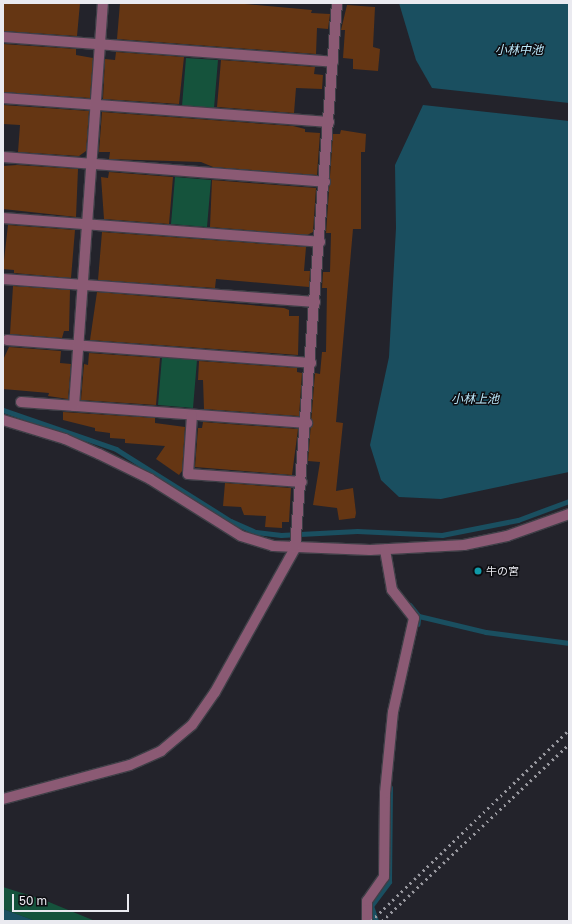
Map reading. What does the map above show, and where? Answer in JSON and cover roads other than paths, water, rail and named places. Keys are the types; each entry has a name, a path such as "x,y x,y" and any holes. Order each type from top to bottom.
{"street":[{"path":"74,406 103,3"},
{"path":"3,799 130,765 161,751 192,725 215,692 297,540 320,242 336,3"},
{"path":"3,37 333,62"},
{"path":"3,98 328,122"},
{"path":"3,157 324,182"},
{"path":"3,218 320,242"},
{"path":"3,279 315,302"},
{"path":"7,340 311,363"},
{"path":"21,402 306,423"},
{"path":"192,415 188,474 302,482"},
{"path":"3,420 65,439 127,467 240,536 257,543 297,540 385,550 464,545 507,536 569,514"},
{"path":"367,921 367,902 384,877 385,793 393,712 414,618 392,590 385,550"}],"water":[{"name":"小林中池","path":"399,3 569,3 569,103 432,88 416,60"},
{"name":"小林上池","path":"423,105 569,121 569,472 441,499 399,497 381,480 370,445 389,357 396,228 395,165"},
{"path":"3,909 30,919 35,921 3,921"}],"waterway":[{"path":"3,410 116,449 231,521 256,532 281,535 357,531 442,535 518,520 569,501"},
{"path":"410,605 419,616 418,624"},
{"path":"419,616 486,632 569,643"},
{"path":"376,921 371,906 389,882 390,788"}],"railway":[{"path":"371,921 569,730"},
{"path":"382,921 569,744"}],"place":[{"name":"牛の宮","path":"478,571"}]}
